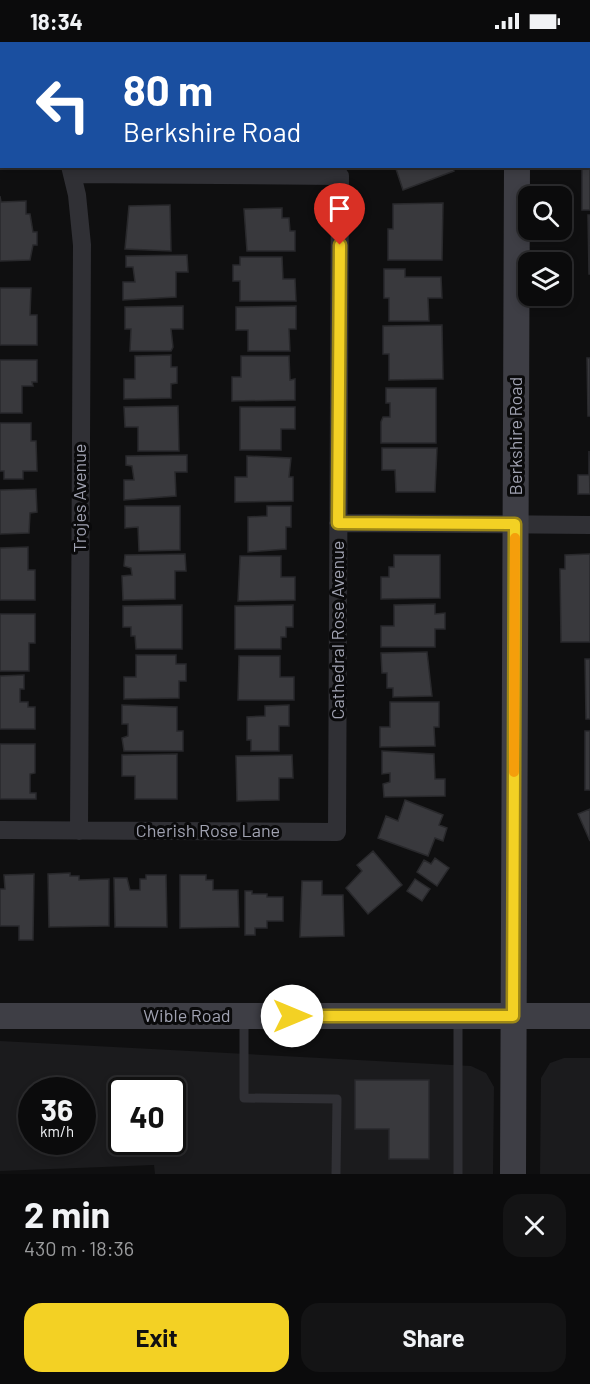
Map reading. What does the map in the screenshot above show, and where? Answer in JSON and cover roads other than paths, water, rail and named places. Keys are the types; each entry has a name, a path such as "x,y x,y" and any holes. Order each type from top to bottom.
{"street":[{"name":"Berkshire Road","path":"513,1174 517,168"},
{"name":"Cathedral Rose Avenue","path":"71,170 340,176 337,832"},
{"name":"Trojes Avenue","path":"71,170 81,245 79,831"},
{"path":"338,523 590,525"},
{"name":"Cherish Rose Lane","path":"0,830 337,832"},
{"name":"Wible Road","path":"0,1016 590,1016"}],"lane":[{"path":"244,1016 244,1098 337,1099 336,1174"},
{"path":"458,1016 458,1174"}]}
